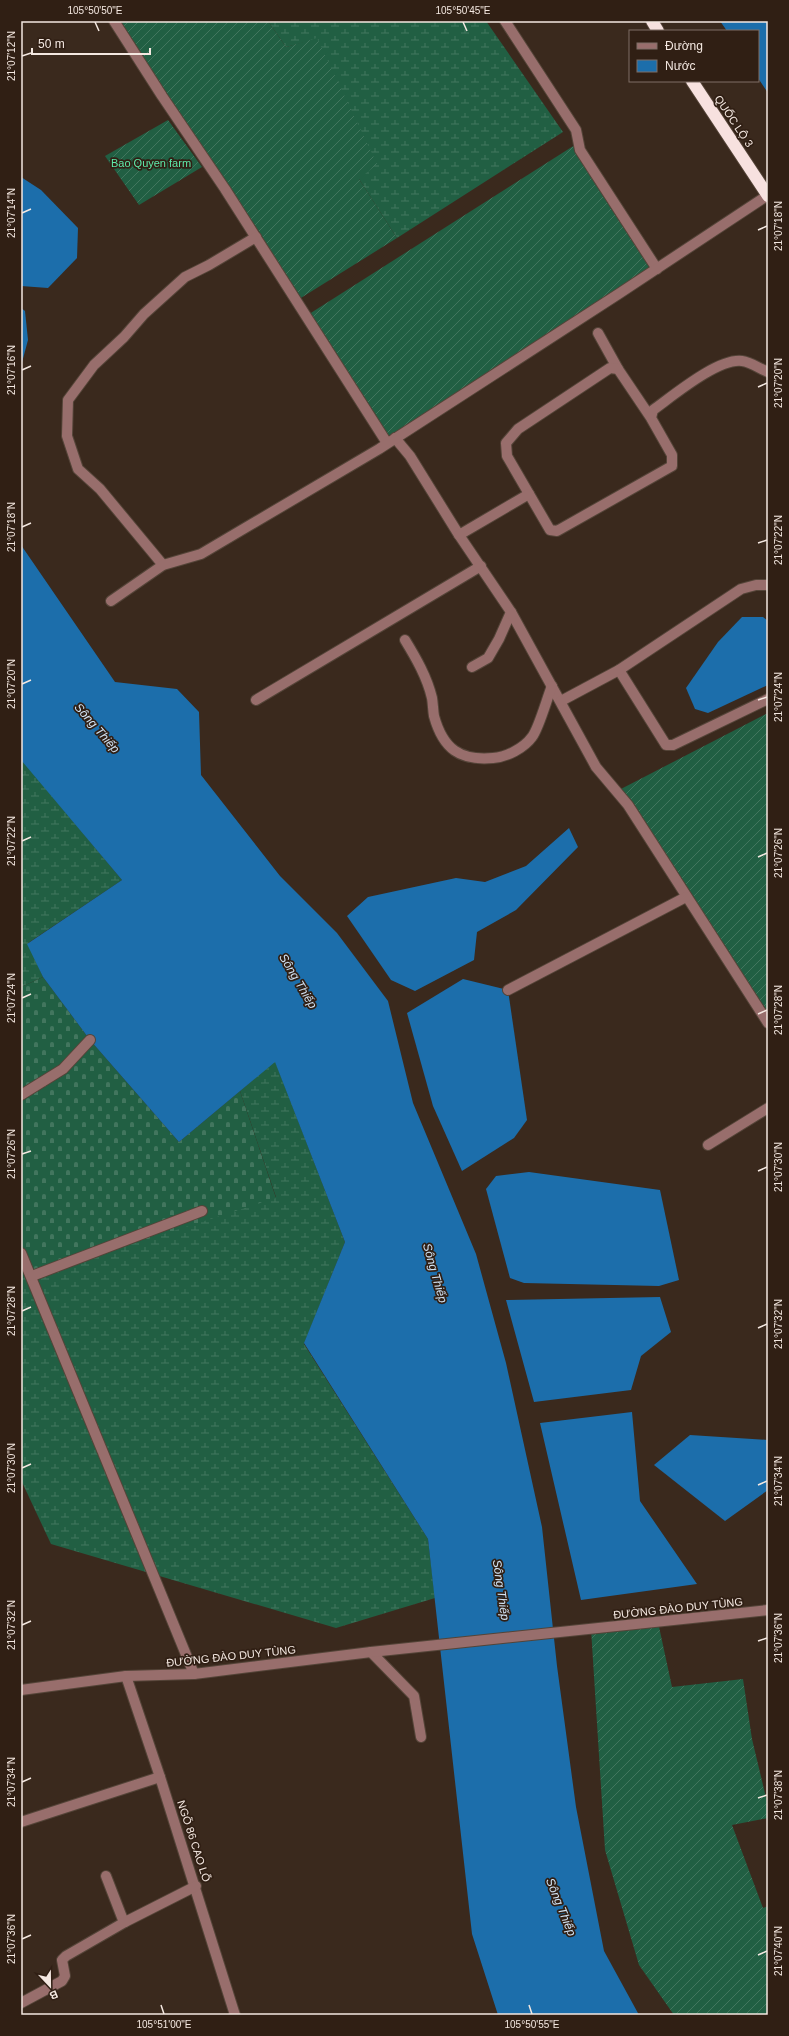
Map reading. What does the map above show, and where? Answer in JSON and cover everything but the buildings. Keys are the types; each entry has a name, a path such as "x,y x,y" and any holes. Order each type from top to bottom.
{"highway":[{"path":"652,21 657,30"},
{"name":"QUỐC LỘ 3","path":"693,82 768,196"}],"street":[{"path":"114,21 162,96 391,440 410,456 459,535 511,612 596,767 628,805 768,1023"},
{"path":"505,21 576,130 580,150 657,269"},
{"path":"111,601 163,565 201,554 391,440 768,196"},
{"path":"163,565 100,489 78,469 67,436 68,400 94,365 124,337 144,314 185,277 209,265 256,237"},
{"path":"598,333 618,369 651,418 672,455 672,466 557,531 550,530 507,456 506,443 518,429 610,368 618,369"},
{"path":"651,418 653,410 714,368 730,361 744,361 768,372"},
{"path":"459,535 529,494"},
{"path":"256,700 481,566"},
{"path":"560,701 619,670 741,589 756,585 768,585"},
{"path":"472,667 488,658 499,639 511,612"},
{"path":"405,640 426,679 432,698 434,716 445,740 453,751 466,757 495,758 518,750 533,737 552,686"},
{"path":"619,670 666,745 673,745 768,699"},
{"path":"508,990 686,897"},
{"path":"21,1096 63,1069 90,1040"},
{"path":"708,1145 768,1108"},
{"path":"32,1276 202,1211"},
{"path":"21,1253 32,1276 194,1674"},
{"name":"ĐƯỜNG ĐÀO DUY TÙNG","path":"21,1690 126,1676 194,1674 371,1652 768,1610"},
{"path":"371,1652 414,1696 421,1737"},
{"name":"NGÕ 86 CAO LỖ","path":"126,1676 196,1886 235,2015"},
{"path":"22,1820 160,1777"},
{"path":"106,1876 122,1920 125,1922"},
{"path":"21,2003 62,1981 65,1976 62,1960 66,1956 125,1922 196,1886"}],"green space":[{"path":"115,21 268,21 286,47 317,38 377,164 359,179 397,238 296,301"},
{"path":"268,21 486,21 563,132 397,238 359,179 317,39 286,47"},
{"name":"Bao Quyen farm","path":"168,120 202,167 139,205 105,156"},
{"path":"578,143 657,269 387,443 306,316"},
{"path":"768,713 768,1022 617,791"},
{"path":"21,759 122,880 28,943 43,977 21,987"},
{"path":"43,977 90,1040 179,1142 240,1091 276,1198 32,1276 21,1253 21,987"},
{"path":"275,1061 345,1242 304,1344 428,1539 435,1598 336,1628 51,1544 21,1480 21,1252 276,1197 240,1091"},
{"path":"658,1622 672,1687 743,1679 752,1739 768,1806 768,1818 732,1825 763,1908 768,1906 768,2015 674,2015 639,1965 605,1850 591,1629"}],"water":[{"path":"720,21 768,21 768,93 759,80 759,30 726,30"},
{"path":"21,177 41,190 78,228 77,258 48,288 21,286"},
{"path":"21,308 25,311 28,340 21,366"},
{"name":"Sông Thiếp","path":"21,545 115,682 177,689 199,712 201,775 280,876 337,933 388,1001 413,1103 476,1254 506,1363 542,1527 557,1666 576,1807 604,1951 639,2015 498,2015 472,1934 428,1539 304,1343 345,1242 275,1062 179,1142 90,1040 43,977 27,944 122,880 21,760"},
{"path":"742,617 763,617 768,621 768,685 708,713 695,709 686,688 718,642"},
{"path":"569,828 578,847 516,910 477,932 474,960 415,991 391,980 347,916 368,897 456,878 485,882 526,866"},
{"path":"463,979 508,990 527,1120 514,1138 462,1171 433,1106 407,1013"},
{"path":"529,1172 660,1190 679,1280 659,1286 524,1283 510,1278 486,1189 496,1176"},
{"path":"660,1297 671,1332 641,1356 631,1390 534,1402 506,1300"},
{"path":"632,1412 640,1501 697,1584 581,1600 540,1423"},
{"path":"690,1435 768,1440 768,1490 725,1521 654,1465"}]}
